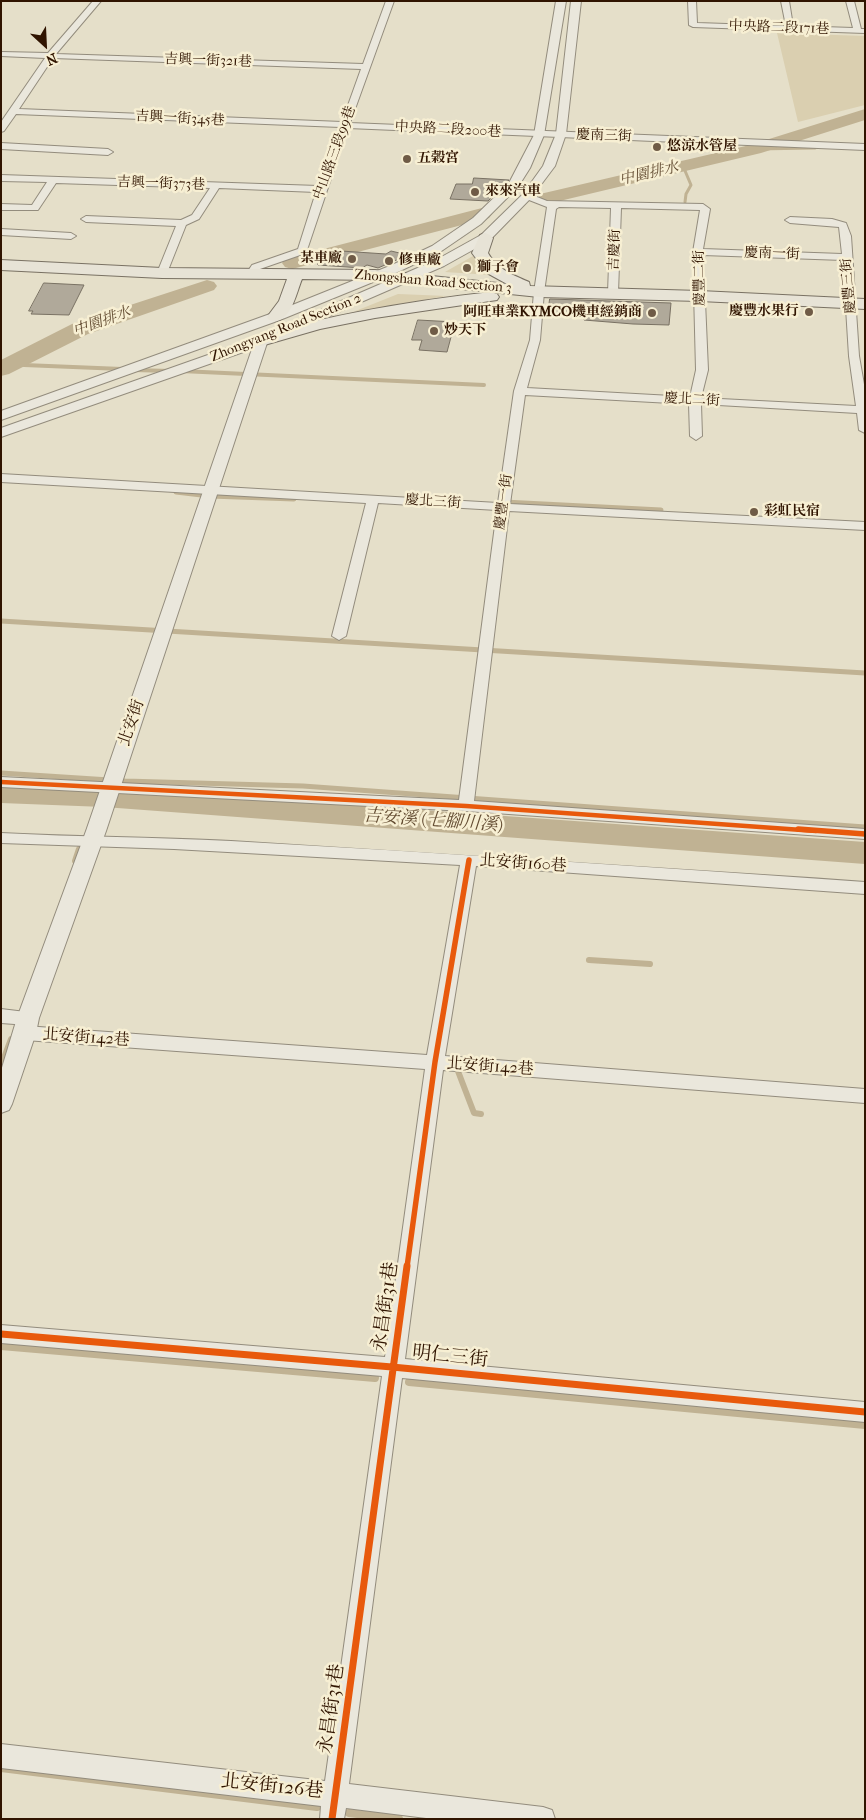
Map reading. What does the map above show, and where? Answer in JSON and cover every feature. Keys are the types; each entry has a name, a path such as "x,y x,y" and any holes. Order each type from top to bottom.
{"main road":[{"path":"485,238 480,253 485,263 507,279 539,292"},
{"name":"Zhongshan Road Section 3","path":"1,265 162,273 375,275 539,292 700,296 858,304"},
{"path":"275,317 287,302 297,274"},
{"path":"261,341 303,327 345,318 437,302 539,292"}],"street":[{"path":"1,129 15,111 50,56 97,1"},
{"name":"中山路三段99巷","path":"251,274 256,267 302,251 321,189 346,126 390,1"},
{"name":"Zhongyang Road Section 2","path":"1,433 261,341 440,263 485,238 527,196 549,166 561,1"},
{"name":"Zhongyang Road Section 2","path":"1,416 275,317 436,249 477,221 514,184 550,134 572,58 576,1"},
{"name":"中央路二段171巷","path":"692,1 693,25 861,31"},
{"path":"785,1 790,28"},
{"path":"850,1 861,31"},
{"path":"1,54 50,56"},
{"name":"吉興一街321巷","path":"50,56 366,66"},
{"name":"吉興一街345巷","path":"15,111 346,126"},
{"name":"中央路二段200巷","path":"346,126 550,134"},
{"name":"慶南三街","path":"550,134 865,147"},
{"path":"1,146 108,152"},
{"name":"吉興一街373巷","path":"1,178 321,189"},
{"path":"1,207 36,208 53,180"},
{"path":"86,219 182,223 196,217 216,186"},
{"name":"慶豐二街","path":"527,196 546,204 616,207 700,206 705,209 698,252 702,370 694,400 696,436"},
{"name":"慶豐一街","path":"466,806 503,507 520,391 535,340 539,292 551,208 557,204"},
{"name":"吉慶街","path":"612,293 616,207"},
{"name":"慶豐三街","path":"790,220 832,222 843,225 846,236 846,256 858,304 854,356 865,430"},
{"path":"162,273 182,223"},
{"path":"1,232 71,236"},
{"name":"慶南一街","path":"698,252 846,256"},
{"name":"北安街","path":"1,1104 26,1026 94,837 212,491 261,341"},
{"name":"慶北二街","path":"520,391 863,410"},
{"name":"慶北三街","path":"1,478 865,526"},
{"path":"339,636 373,498"},
{"path":"1,782 107,796 466,806 865,834"},
{"name":"北安街160巷","path":"1,838 94,837 196,845 336,852 411,859 469,860 865,888"},
{"name":"永昌街31巷","path":"332,1819 435,1062 469,860"},
{"name":"北安街142巷","path":"1,1016 26,1026 435,1062 865,1096"},
{"name":"明仁三街","path":"1,1334 392,1367 865,1412"},
{"name":"北安街126巷","path":"1,1756 542,1819"}],"shaded area":[{"path":"777,33 865,36 865,105 798,122"},
{"path":"473,256 491,275 445,272"},
{"path":"398,294 447,296 353,312"}],"building":[{"name":"來來汽車","path":"474,178 509,180 488,201 450,199 456,184 472,184"},
{"name":"某車廠","path":"341,251 386,254 391,251 408,255 378,268 367,265 362,268 318,265 317,262 340,256"},
{"path":"44,283 84,285 69,315 31,314 33,311 29,311"},
{"path":"550,299 671,303 669,325 584,320 584,317 548,315"},
{"name":"炒天下","path":"418,320 455,322 447,352 419,350 422,340 412,340"}],"waterway":[{"name":"中園排水","path":"547,198 755,149 865,114"},
{"path":"755,149 815,148"},
{"path":"683,166 691,185 686,194 685,202"},
{"name":"中園排水","path":"292,263 482,214"},
{"name":"中園排水","path":"1,369 80,329 207,286"},
{"path":"17,361 24,365 122,369"},
{"path":"134,370 170,371"},
{"path":"181,371 484,385"},
{"path":"176,492 210,496 294,499"},
{"path":"504,502 661,510"},
{"path":"1,621 865,673"},
{"path":"1,773 125,781 303,786 865,827"},
{"name":"吉安溪 (七腳川溪)","path":"1,793 104,797 865,853"},
{"path":"75,861 79,849"},
{"path":"589,960 650,964"},
{"path":"1,1066 11,1039"},
{"path":"456,1066 474,1113 481,1114"},
{"path":"1,1346 375,1378"},
{"path":"409,1382 865,1425"},
{"path":"1,1768 317,1807"},
{"path":"349,1813 399,1819"}],"cycle path":[{"path":"1,782 466,806 865,834"},
{"path":"332,1819 435,1062 469,860"},
{"path":"1,1334 392,1367 865,1412"}],"place":[{"name":"悠涼水管屋","path":"657,147"},
{"name":"五榖宮","path":"407,159"},
{"name":"來來汽車","path":"475,192"},
{"name":"某車廠","path":"352,259"},
{"name":"修車廠","path":"389,261"},
{"name":"獅子會","path":"467,268"},
{"name":"慶豐水果行","path":"809,312"},
{"name":"阿旺車業KYMCO機車經銷商","path":"652,313"},
{"name":"炒天下","path":"434,331"},
{"name":"彩虹民宿","path":"754,512"}]}
